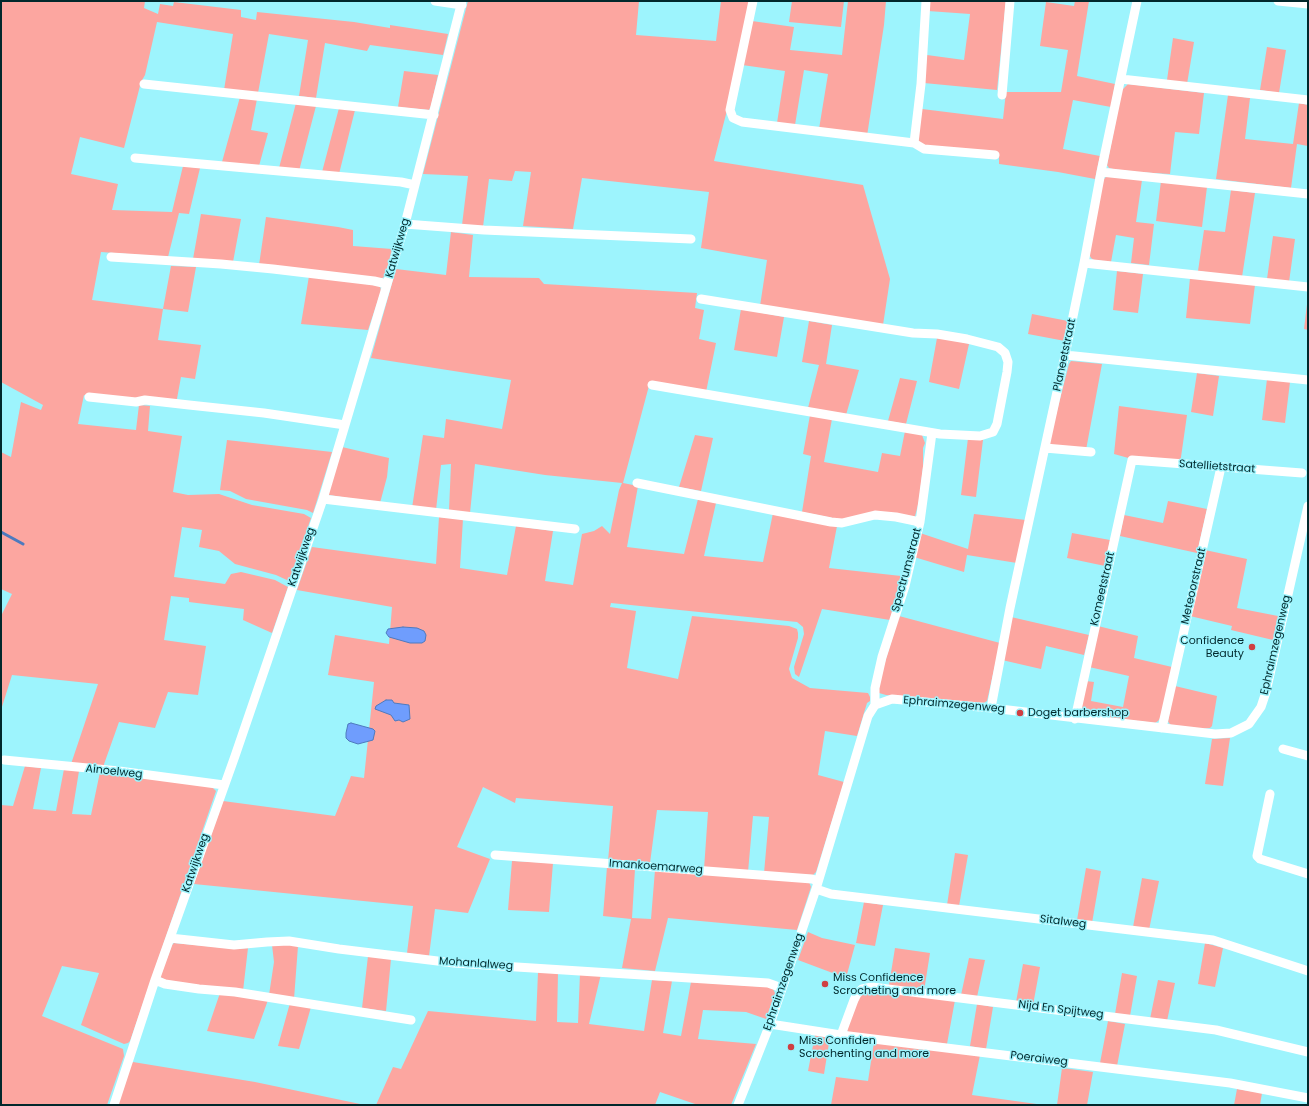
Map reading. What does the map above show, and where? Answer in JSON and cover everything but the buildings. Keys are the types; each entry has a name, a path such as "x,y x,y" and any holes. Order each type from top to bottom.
{"street":[{"path":"435,1 462,3"},
{"path":"753,1 730,110 733,118 742,122 914,143 924,149 996,155"},
{"path":"914,143 921,84 926,1"},
{"path":"1002,94 1010,1"},
{"name":"Planeetstraat","path":"991,708 1010,608 1065,355 1137,1"},
{"path":"1278,1 1308,4"},
{"name":"Katwijkweg","path":"114,1105 155,980 235,756 323,499 405,224 462,3"},
{"path":"1121,79 1308,100"},
{"path":"144,84 434,115"},
{"path":"135,158 401,182 415,185"},
{"path":"1101,172 1308,194"},
{"path":"405,224 484,230 691,239"},
{"path":"111,257 273,269 374,281 387,284"},
{"path":"1084,263 1308,287"},
{"path":"652,384 932,433 980,436 993,432 997,424 1008,362 1005,353 998,347 967,339 937,334 913,333 701,299"},
{"path":"1065,355 1308,380"},
{"path":"89,397 136,402 144,400 264,413 345,425"},
{"name":"Spectrumstraat","path":"875,705 875,688 880,665 905,586 920,522 932,433"},
{"path":"1045,448 1091,452"},
{"name":"Satellietstraat","path":"1132,460 1302,473"},
{"name":"Komeetstraat","path":"1075,719 1132,460"},
{"name":"Meteoorstraat","path":"1162,728 1221,467"},
{"path":"637,483 831,522 842,523 875,515 896,517 920,522"},
{"path":"323,499 575,529"},
{"name":"Ephraimzegenweg","path":"738,1105 770,1024 817,885 868,716 875,705 892,700 991,708 1075,719 1215,734 1231,733 1249,724 1256,717 1261,708 1266,692 1308,506"},
{"path":"1283,749 1308,756"},
{"name":"Ainoelweg","path":"4,760 119,771 224,785"},
{"path":"1270,794 1257,856 1260,859 1308,874"},
{"name":"Imankoemarweg","path":"495,855 812,879 817,885"},
{"name":"Sitalweg","path":"817,885 831,894 1213,940 1308,970"},
{"name":"Mohanlalweg","path":"170,938 234,945 289,941 339,949 454,963 760,982 782,988"},
{"path":"155,980 172,985 235,992 411,1020"},
{"name":"Nijd En Spijtweg","path":"841,1035 857,994 862,989 872,987 1216,1030 1308,1052"},
{"name":"Poeraiweg","path":"770,1024 841,1035 1230,1082 1308,1098"}],"shaded area":[{"path":"1,1 145,1 144,8 158,14 160,4 173,6 174,2 241,10 241,17 256,20 257,12 354,22 390,28 390,25 448,34 443,55 370,45 367,51 325,43 316,98 299,96 308,40 269,34 258,93 224,90 233,34 157,22 145,75 141,82 124,148 80,137 71,174 118,184 112,210 172,212 183,166 200,168 189,214 179,213 168,257 101,252 92,300 163,309 158,340 201,345 195,379 181,377 176,404 134,402 84,395 78,424 136,430 139,405 150,406 148,431 182,436 173,492 188,495 219,494 252,505 304,514 311,518 289,581 276,575 235,564 219,551 199,547 202,530 182,527 174,577 225,584 231,574 241,572 275,580 288,587 272,633 243,620 244,609 189,602 189,598 171,596 164,640 206,646 198,695 168,692 155,728 119,722 103,767 71,764 98,684 12,675 1,710 1,616 12,594 1,589 1,452 11,457 21,402 41,410 43,405 1,382"},
{"path":"468,1 639,1 636,35 716,41 721,1 750,1 734,83 714,161 863,185 890,279 883,325 760,306 767,260 701,248 709,192 582,178 573,229 523,226 531,172 515,171 512,181 489,179 483,227 462,225 468,176 423,174"},
{"path":"792,1 844,1 841,27 789,22"},
{"path":"848,1 886,1 884,25 867,136 819,129 828,74 804,70 795,125 777,123 785,71 742,65 752,21 794,27 790,50 842,55"},
{"path":"928,1 1006,1 997,90 924,83 927,55 964,60 970,14 928,11"},
{"path":"1075,1 1089,1 1077,76 1115,84 1111,107 1073,100 1063,149 1100,156 1095,179 1058,172 999,164 999,153 926,147 918,141 922,109 1003,119 1006,92 1061,92 1068,50 1040,46 1046,2 1074,6"},
{"path":"1173,38 1194,42 1187,84 1167,80"},
{"path":"1267,47 1286,50 1279,93 1260,90"},
{"path":"404,71 438,75 429,110 398,107"},
{"path":"1128,84 1204,93 1199,134 1175,132 1170,174 1113,169 1109,168 1107,165 1122,90"},
{"path":"1228,95 1250,98 1245,139 1293,144 1299,103 1308,105 1308,146 1297,144 1291,188 1216,179"},
{"path":"240,97 257,99 251,130 268,133 259,166 222,162"},
{"path":"296,103 316,106 299,171 279,168"},
{"path":"339,108 355,110 339,174 322,172"},
{"path":"1107,176 1142,180 1136,222 1154,224 1149,265 1131,263 1134,238 1116,235 1111,262 1094,260 1089,254 1103,180"},
{"path":"1161,181 1207,187 1202,227 1156,221"},
{"path":"1231,190 1255,193 1242,277 1198,271 1204,230 1225,232"},
{"path":"201,214 241,219 233,262 193,259"},
{"path":"266,217 353,230 353,246 392,249 385,276 381,279 259,265"},
{"path":"451,232 473,235 469,277 539,278 544,284 697,293 695,308 704,310 699,339 716,343 706,392 650,382 623,483 638,486 627,547 684,554 698,499 716,503 704,556 763,562 773,513 837,526 829,568 901,576 890,620 822,609 799,677 795,674 794,667 804,634 803,627 797,622 611,603 610,607 636,611 627,668 678,679 692,616 789,626 797,629 798,633 798,638 789,669 792,678 810,688 868,693 870,701 867,703 857,736 825,731 818,775 844,782 816,872 813,875 764,873 769,817 753,816 748,872 704,869 708,812 657,810 650,863 608,861 613,806 516,798 515,803 483,787 457,847 490,859 468,913 435,909 429,956 407,953 413,906 194,884 223,801 335,816 351,776 364,778 374,682 328,675 335,635 389,644 392,607 297,590 312,547 436,564 439,517 463,519 460,568 507,575 516,526 553,531 545,581 573,585 582,534 594,531 602,526 610,534 619,490 622,483 545,475 475,464 470,513 449,510 451,464 441,465 436,510 412,508 423,435 444,438 446,419 502,429 511,380 371,358 396,269 446,275"},
{"path":"1273,236 1295,239 1289,282 1267,279"},
{"path":"171,266 196,267 188,312 163,309"},
{"path":"1117,271 1143,274 1138,313 1113,310"},
{"path":"309,276 380,286 381,291 368,330 301,324"},
{"path":"1190,278 1255,285 1250,324 1186,318"},
{"path":"1308,296 1308,330 1304,329"},
{"path":"741,309 784,317 777,357 734,350"},
{"path":"1032,314 1068,321 1065,341 1028,334"},
{"path":"809,321 832,325 826,364 859,370 846,415 808,408 819,365 802,362"},
{"path":"937,338 969,344 959,389 929,382"},
{"path":"1071,361 1102,364 1086,450 1051,445 1049,442"},
{"path":"1197,373 1219,376 1213,416 1191,412"},
{"path":"900,378 917,381 906,424 888,421"},
{"path":"1267,379 1290,382 1285,423 1262,420"},
{"path":"1119,406 1187,415 1180,464 1132,459 1114,454"},
{"path":"810,415 832,419 824,462 878,472 882,453 900,456 905,431 922,435 925,443 923,448 923,467 919,501 915,516 843,520 802,512 811,456 803,454"},
{"path":"695,435 713,438 701,491 679,487"},
{"path":"968,438 983,440 976,497 961,495"},
{"path":"227,440 332,452 313,513 307,510 246,499 230,491 220,490"},
{"path":"342,447 389,458 387,477 380,503 329,495 328,493"},
{"path":"1168,501 1207,509 1197,553 1120,536 1124,515 1163,523"},
{"path":"974,514 1026,520 1017,563 967,555 964,572 914,557 920,533 968,549"},
{"path":"1072,533 1110,540 1105,566 1067,558"},
{"path":"1205,550 1247,559 1237,608 1278,616 1273,640 1231,630 1232,626 1190,616"},
{"path":"899,616 1000,643 987,701 982,704 886,695 879,693 879,682"},
{"path":"1011,617 1089,635 1084,655 1046,646 1041,669 1002,660"},
{"path":"1098,626 1138,636 1134,658 1172,667 1161,717 1155,723 1085,715 1081,714 1079,711 1086,681 1094,682 1091,701 1123,707 1129,676 1089,667"},
{"path":"1175,686 1217,696 1212,726 1210,728 1199,729 1171,725 1169,723 1168,721"},
{"path":"1230,738 1223,786 1205,784 1212,739"},
{"path":"25,766 41,768 33,809 56,811 64,769 79,771 72,814 91,815 100,772 212,787 216,791 130,1041 124,1044 81,1025 99,973 62,966 42,1016 123,1049 124,1056 107,1105 1,1105 1,805 13,806"},
{"path":"955,853 968,855 959,906 947,905"},
{"path":"512,861 553,863 549,912 508,910"},
{"path":"607,867 635,869 632,918 651,919 655,870 809,882 811,887 797,930 668,918 655,971 622,968 631,919 603,916"},
{"path":"1086,868 1101,871 1092,923 1077,920"},
{"path":"1142,878 1159,881 1149,930 1133,927"},
{"path":"864,902 883,905 875,946 856,943"},
{"path":"808,932 822,938 855,945 846,978 798,960"},
{"path":"174,943 236,949 248,948 243,991 170,982 160,977"},
{"path":"1205,943 1223,948 1215,987 1198,984"},
{"path":"287,944 298,946 294,999 269,995 274,962 272,945"},
{"path":"895,948 930,953 924,991 889,985"},
{"path":"368,956 391,959 386,1011 362,1008"},
{"path":"969,958 985,960 977,997 961,995"},
{"path":"1023,964 1040,967 1033,1005 1016,1002"},
{"path":"538,972 558,973 557,1022 578,1023 580,973 601,974 589,1024 644,1031 652,980 672,981 663,1033 681,1036 691,982 768,987 773,989 775,993 766,1019 746,1012 703,1010 698,1039 756,1044 731,1105 698,1105 660,1092 655,1105 376,1105 393,1067 401,1069 428,1011 536,1021"},
{"path":"1122,973 1137,976 1130,1016 1115,1014"},
{"path":"1158,980 1175,983 1167,1021 1150,1019"},
{"path":"871,990 955,1000 947,1044 848,1032 847,1030 856,1000 866,991"},
{"path":"220,993 268,1000 254,1039 207,1031"},
{"path":"290,1003 311,1007 299,1049 278,1046"},
{"path":"977,1004 993,1007 986,1049 970,1046"},
{"path":"1108,1021 1125,1024 1117,1066 1100,1063"},
{"path":"815,1035 830,1037 824,1074 808,1071"},
{"path":"874,1042 980,1055 972,1095 1044,1105 831,1105 836,1077 868,1081"},
{"path":"133,1062 255,1082 365,1105 117,1105"},
{"path":"1062,1068 1093,1072 1087,1105 1057,1105"},
{"path":"1237,1089 1262,1093 1260,1105 1234,1105"}],"water":[{"path":"403,627 417,628 424,631 426,635 425,641 422,643 410,643 389,637 386,633 388,629"},
{"path":"386,700 392,700 394,703 409,705 410,719 403,722 399,720 395,721 391,715 375,709 376,706"},
{"path":"351,723 373,729 375,731 373,740 358,744 349,741 346,738 346,733 348,724"}],"waterway":[{"path":"1,532 23,544"}],"place":[{"name":"Confidence Beauty","path":"1252,647"},
{"name":"Doget barbershop","path":"1020,713"},
{"name":"Miss Confidence Scrocheting and more","path":"825,984"},
{"name":"Miss Confiden Scrochenting and more","path":"791,1047"}]}
